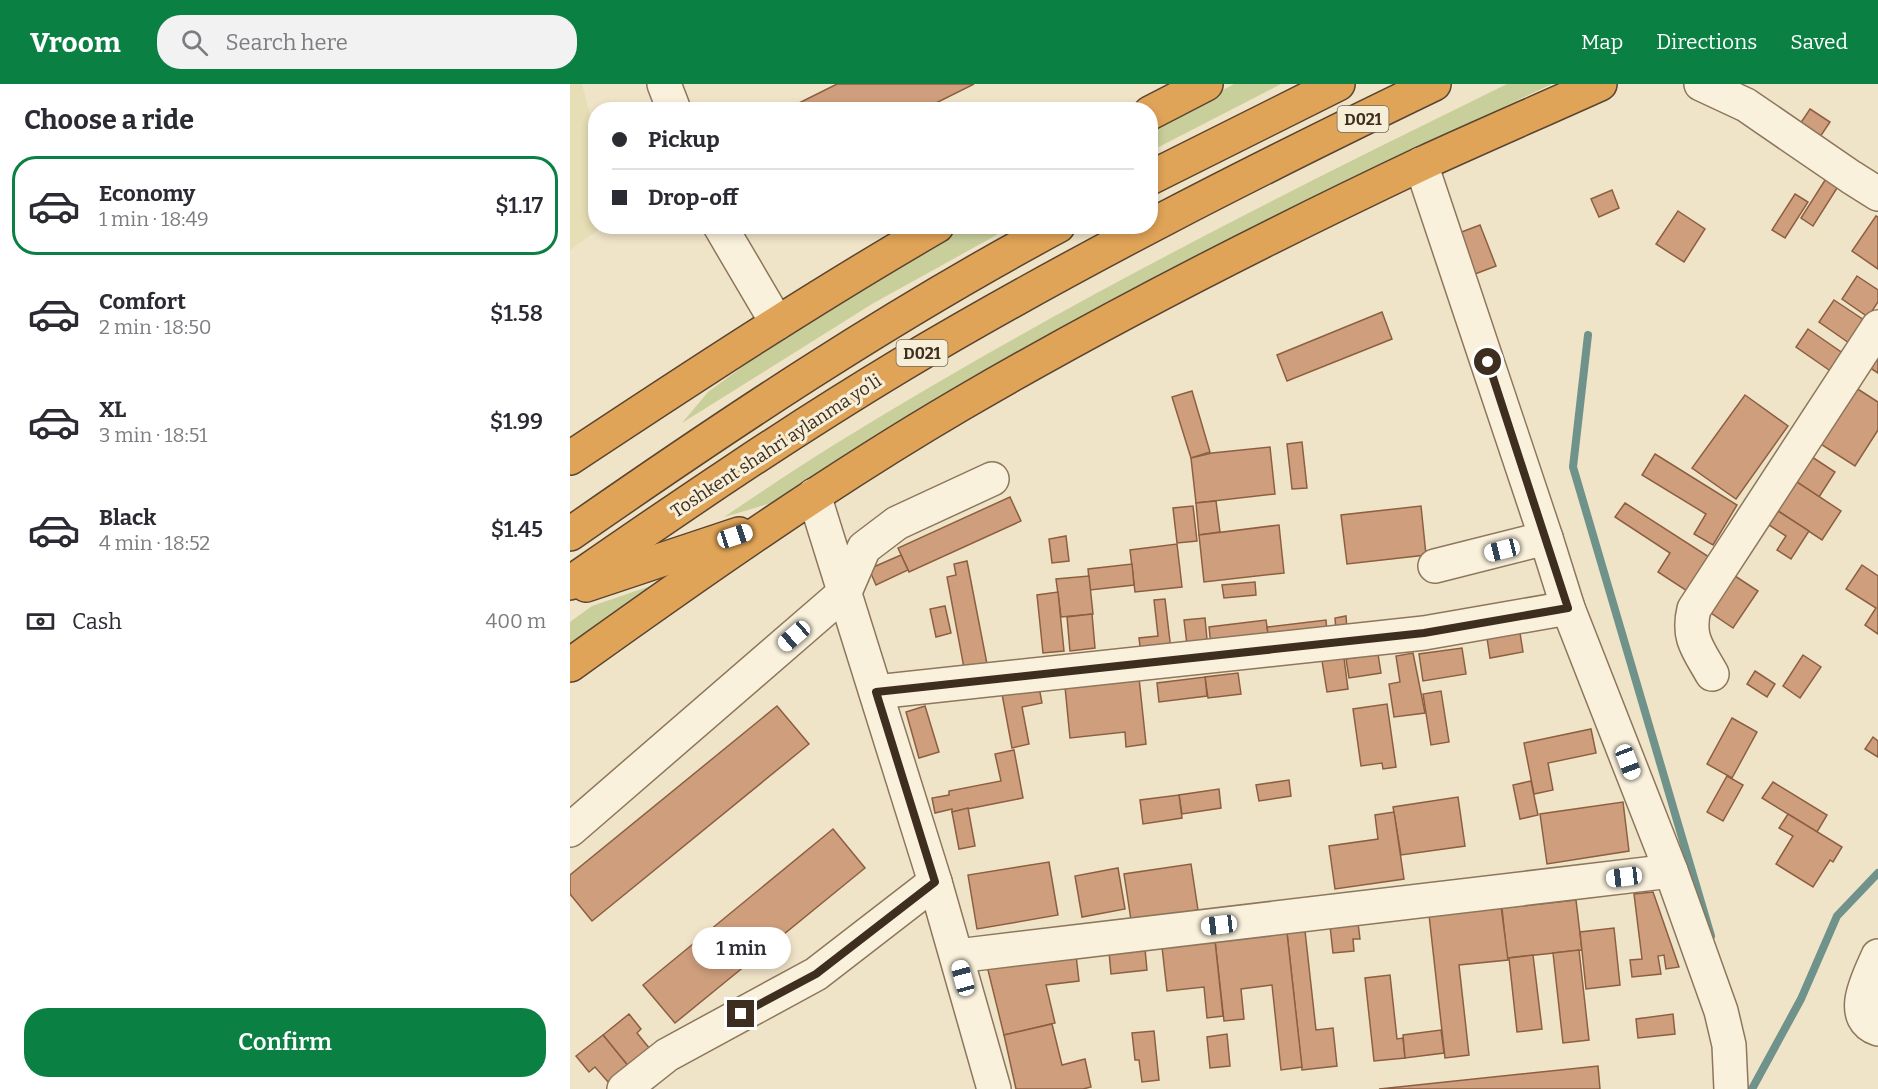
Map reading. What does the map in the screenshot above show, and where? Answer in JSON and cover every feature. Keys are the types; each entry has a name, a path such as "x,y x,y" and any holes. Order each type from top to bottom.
{"highway":[{"path":"1158,109 1206,84"},
{"name":"D021","path":"1158,174 1338,84"},
{"name":"Toshkent shahri aylanma yoʻli","path":"1158,224 1434,84"},
{"path":"570,665 814,495 961,405 1102,326 1266,241 1421,164 1600,84"},
{"path":"570,458 777,323 923,234"},
{"name":"D021","path":"570,534 756,407 876,330 1044,234"},
{"name":"Toshkent shahri aylanma yoʻli","path":"570,583 783,439 902,365 1139,234"},
{"path":"570,590 776,522"}],"street":[{"path":"664,84 671,102"},
{"path":"1701,84 1746,105 1878,194"},
{"path":"1421,164 1568,608 1671,871 1721,1011 1729,1045 1731,1089"},
{"path":"725,234 777,323"},
{"path":"1712,674 1694,643 1690,625 1694,609 1878,327"},
{"path":"570,830 845,591 864,548 897,523 992,479"},
{"path":"814,495 935,882 994,1089"},
{"path":"1435,567 1546,538"},
{"path":"876,692 1424,633 1568,608"},
{"path":"957,956 1671,871"},
{"path":"624,1089 667,1055 816,974 935,882"},
{"path":"1878,956 1864,992 1861,1009 1864,1021 1878,1029"}],"shaded area":[{"path":"570,84 582,84 588,107 588,234 592,234 570,250"}],"green space":[{"path":"1234,84 1281,84 1158,147 1158,124"},
{"path":"1507,84 1552,84 1367,172 782,500 724,517 850,435 1092,296 1257,209"},
{"path":"954,234 998,234 872,304 682,423 708,392 797,327 901,263"},
{"path":"659,583 570,644 570,622 592,606"}],"building":[{"path":"837,84 974,84 938,102 801,102"},
{"path":"1810,109 1830,122 1820,137 1800,124"},
{"path":"1827,177 1839,185 1813,226 1801,218"},
{"path":"1612,190 1619,208 1599,217 1591,199"},
{"path":"1795,194 1808,202 1785,238 1772,230"},
{"path":"1678,211 1705,229 1684,262 1656,244"},
{"path":"1876,216 1878,217 1878,269 1852,251"},
{"path":"1480,225 1496,266 1475,274 1459,233"},
{"path":"1857,276 1878,290 1878,302 1868,317 1842,299"},
{"path":"1834,300 1867,322 1852,345 1819,322"},
{"path":"1382,312 1392,339 1287,381 1277,355"},
{"path":"1808,329 1844,354 1832,372 1796,347"},
{"path":"1878,342 1878,373 1864,364"},
{"path":"1853,386 1878,402 1878,430 1855,466 1816,441"},
{"path":"1192,391 1210,452 1191,458 1172,397"},
{"path":"1745,395 1788,426 1736,499 1692,468"},
{"path":"1302,442 1307,488 1292,489 1287,444"},
{"path":"1270,447 1275,494 1196,503 1191,458 1212,453"},
{"path":"1655,454 1737,505 1713,545 1694,534 1706,514 1642,475"},
{"path":"1809,455 1835,472 1819,497 1793,480"},
{"path":"1794,480 1841,511 1822,540 1775,509"},
{"path":"1010,497 1021,521 909,572 898,548"},
{"path":"1216,501 1220,532 1199,535 1196,503"},
{"path":"1625,503 1709,557 1687,591 1658,572 1670,553 1615,517"},
{"path":"1193,506 1197,541 1177,543 1173,508"},
{"path":"1421,506 1426,555 1347,564 1341,515"},
{"path":"1778,511 1809,531 1791,559 1777,550 1786,536 1769,525"},
{"path":"1279,525 1284,573 1204,582 1199,535"},
{"path":"1066,536 1069,561 1052,563 1049,539"},
{"path":"1177,544 1182,587 1135,592 1130,550"},
{"path":"901,555 908,570 876,585 869,569"},
{"path":"967,561 987,664 964,668 947,577 956,575 954,564"},
{"path":"1132,564 1134,585 1090,590 1088,569"},
{"path":"1862,565 1878,576 1878,634 1865,625 1876,608 1846,589"},
{"path":"1089,576 1093,614 1061,617 1056,579"},
{"path":"1735,576 1758,591 1733,628 1711,613"},
{"path":"1255,582 1256,595 1224,598 1222,585"},
{"path":"1058,592 1064,651 1043,653 1037,595"},
{"path":"1165,599 1171,650 1141,654 1139,638 1158,636 1154,600"},
{"path":"945,606 951,633 936,637 930,609"},
{"path":"1092,614 1095,648 1070,651 1067,617"},
{"path":"1346,616 1347,629 1336,630 1335,618"},
{"path":"1205,618 1208,650 1188,653 1184,620"},
{"path":"1266,620 1269,640 1211,646 1209,627"},
{"path":"1326,620 1327,633 1269,640 1267,627"},
{"path":"1520,633 1523,652 1490,658 1487,638"},
{"path":"1462,648 1466,674 1423,681 1419,654"},
{"path":"1413,653 1425,713 1394,717 1389,684 1400,682 1396,656"},
{"path":"1378,654 1381,673 1349,678 1346,659"},
{"path":"1803,655 1821,667 1800,698 1783,686"},
{"path":"1344,658 1348,689 1327,692 1322,661"},
{"path":"1755,671 1775,684 1767,697 1747,684"},
{"path":"1238,673 1241,694 1208,698 1205,677"},
{"path":"1205,677 1207,696 1159,702 1157,683"},
{"path":"1139,678 1146,744 1126,747 1125,732 1070,738 1065,687"},
{"path":"1039,687 1042,703 1022,707 1029,744 1012,748 1002,694"},
{"path":"1441,691 1449,742 1431,745 1423,694"},
{"path":"1387,704 1396,767 1383,769 1382,763 1361,766 1353,709"},
{"path":"777,706 809,744 592,921 570,894 570,875"},
{"path":"925,706 939,752 919,758 906,712"},
{"path":"1732,718 1757,732 1732,778 1707,764"},
{"path":"1591,729 1596,753 1548,763 1553,790 1534,794 1524,743"},
{"path":"1873,737 1878,741 1878,757 1865,749"},
{"path":"1014,750 1023,798 952,812 952,809 935,813 932,798 949,795 949,791 1001,781 995,754"},
{"path":"1727,776 1743,785 1723,821 1707,812"},
{"path":"1289,780 1291,796 1259,801 1256,785"},
{"path":"1531,781 1538,815 1520,819 1513,785"},
{"path":"1773,782 1827,815 1817,832 1762,798"},
{"path":"1219,789 1221,808 1182,814 1179,795"},
{"path":"1179,795 1182,818 1143,824 1140,800"},
{"path":"1458,797 1465,846 1401,855 1393,807"},
{"path":"1623,802 1629,851 1547,864 1540,814"},
{"path":"968,808 975,846 959,849 952,812"},
{"path":"1394,812 1404,879 1335,889 1329,846 1378,839 1375,815"},
{"path":"1788,814 1842,847 1833,862 1830,860 1813,887 1776,864 1793,836 1779,828"},
{"path":"833,829 865,868 675,1023 643,985"},
{"path":"1049,862 1058,915 977,929 968,875"},
{"path":"1191,864 1198,910 1131,920 1124,874"},
{"path":"1118,868 1125,909 1082,917 1075,876"},
{"path":"1653,892 1679,967 1666,969 1664,955 1658,956 1661,974 1632,977 1630,960 1642,959 1634,894"},
{"path":"1576,900 1582,950 1507,958 1502,908"},
{"path":"1501,906 1508,960 1459,965 1469,1055 1445,1058 1429,915"},
{"path":"1358,923 1360,939 1353,939 1354,951 1333,953 1330,926"},
{"path":"1614,928 1620,985 1586,989 1580,932"},
{"path":"1305,931 1316,1030 1333,1028 1337,1066 1302,1070 1287,933"},
{"path":"1287,933 1302,1067 1281,1070 1272,985 1241,989 1244,1019 1224,1021 1215,941"},
{"path":"1215,941 1223,1016 1207,1018 1204,987 1167,991 1162,947"},
{"path":"1145,949 1147,970 1111,974 1109,952"},
{"path":"1579,950 1589,1040 1563,1043 1553,953"},
{"path":"1076,955 1079,981 1046,985 1055,1023 1004,1035 987,966"},
{"path":"1533,955 1542,1029 1517,1032 1509,958"},
{"path":"1390,975 1397,1039 1403,1038 1405,1058 1374,1061 1365,978"},
{"path":"629,1014 641,1029 637,1033 650,1049 629,1067 603,1035"},
{"path":"1673,1014 1675,1034 1638,1038 1636,1019"},
{"path":"1052,1024 1062,1065 1085,1059 1091,1087 1016,1089 1004,1035"},
{"path":"1441,1030 1444,1053 1405,1058 1403,1035"},
{"path":"1154,1031 1159,1080 1142,1082 1139,1060 1135,1060 1132,1033"},
{"path":"1227,1034 1230,1066 1210,1068 1207,1037"},
{"path":"603,1035 629,1067 609,1083 595,1067 589,1072 576,1056"},
{"path":"1598,1066 1600,1089 1379,1089"}],"waterway":[{"path":"1588,335 1573,467 1711,936"},
{"path":"1752,1089 1801,999 1837,916 1878,873"}],"route":[{"path":"741,1014 816,974 935,882 876,692 1424,633 1568,608 1488,362"}]}
